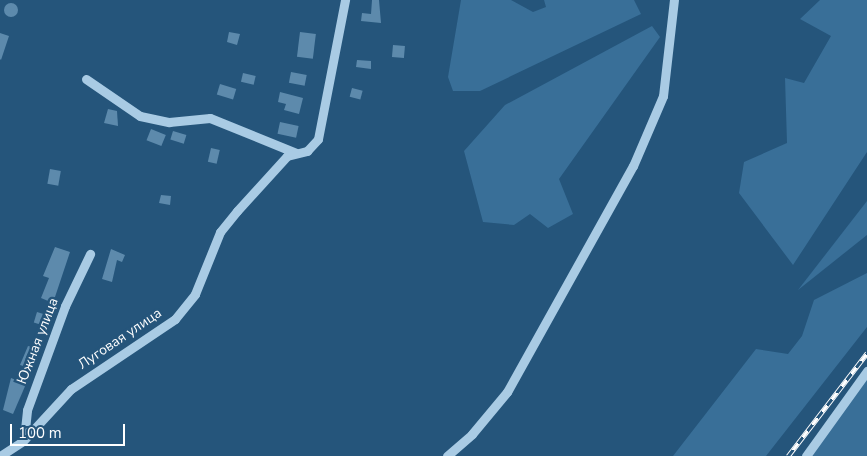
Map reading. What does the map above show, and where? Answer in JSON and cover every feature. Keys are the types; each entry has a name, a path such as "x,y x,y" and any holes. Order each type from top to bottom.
{"street":[{"name":"Луговая улица","path":"0,456 23,441 71,389 175,319 195,294 220,232 265,178 287,156 307,151 324,127 345,0"},
{"path":"446,456 478,428 506,392 634,166 663,96 674,0"},
{"path":"86,79 140,116 169,122 210,118 296,154"},
{"name":"Южная улица","path":"23,441 27,410 90,254"},
{"path":"806,456 867,371"}],"shaded area":[{"path":"461,0 511,0 533,12 546,7 544,0 634,0 641,14 480,91 453,91 448,77"},
{"path":"820,0 867,0 867,152 793,265 739,193 744,162 787,143 785,78 804,83 831,36 800,19"},
{"path":"652,26 660,37 559,179 573,214 548,228 530,214 514,225 483,222 464,151 505,105"},
{"path":"867,201 867,235 798,290"},
{"path":"867,273 867,327 766,456 673,456 756,349 788,354 802,336 814,300"},
{"path":"867,371 867,456 806,456"}],"building":[{"path":"372,0 379,0 381,23 361,21 362,13 371,14"},
{"path":"8,3 14,3 18,10 14,17 8,17 4,13 4,7"},
{"path":"229,32 240,34 237,45 227,42"},
{"path":"300,32 316,34 313,59 297,57"},
{"path":"0,33 9,36 1,60 0,59"},
{"path":"393,45 405,46 404,58 392,57"},
{"path":"357,60 371,61 371,69 356,67"},
{"path":"291,72 307,75 305,86 289,83"},
{"path":"243,73 256,76 254,85 241,82"},
{"path":"220,84 236,89 233,99 217,95"},
{"path":"352,88 363,91 360,100 350,97"},
{"path":"280,92 303,98 299,114 284,110 286,104 278,102"},
{"path":"108,109 117,111 118,126 104,123"},
{"path":"280,122 299,126 296,138 278,134"},
{"path":"151,129 166,135 161,146 147,140"},
{"path":"173,131 186,135 184,144 170,140"},
{"path":"211,148 220,150 217,164 208,162"},
{"path":"50,169 61,171 58,186 47,184"},
{"path":"161,195 171,196 170,205 159,203"},
{"path":"55,247 70,252 53,303 41,298 49,278 43,276"},
{"path":"111,249 125,255 122,262 117,260 112,282 102,279"},
{"path":"37,312 47,315 43,325 34,323"},
{"path":"28,346 39,349 30,368 20,365"},
{"path":"11,378 26,384 13,414 3,410"}],"railway":[{"path":"788,456 867,353"}]}
